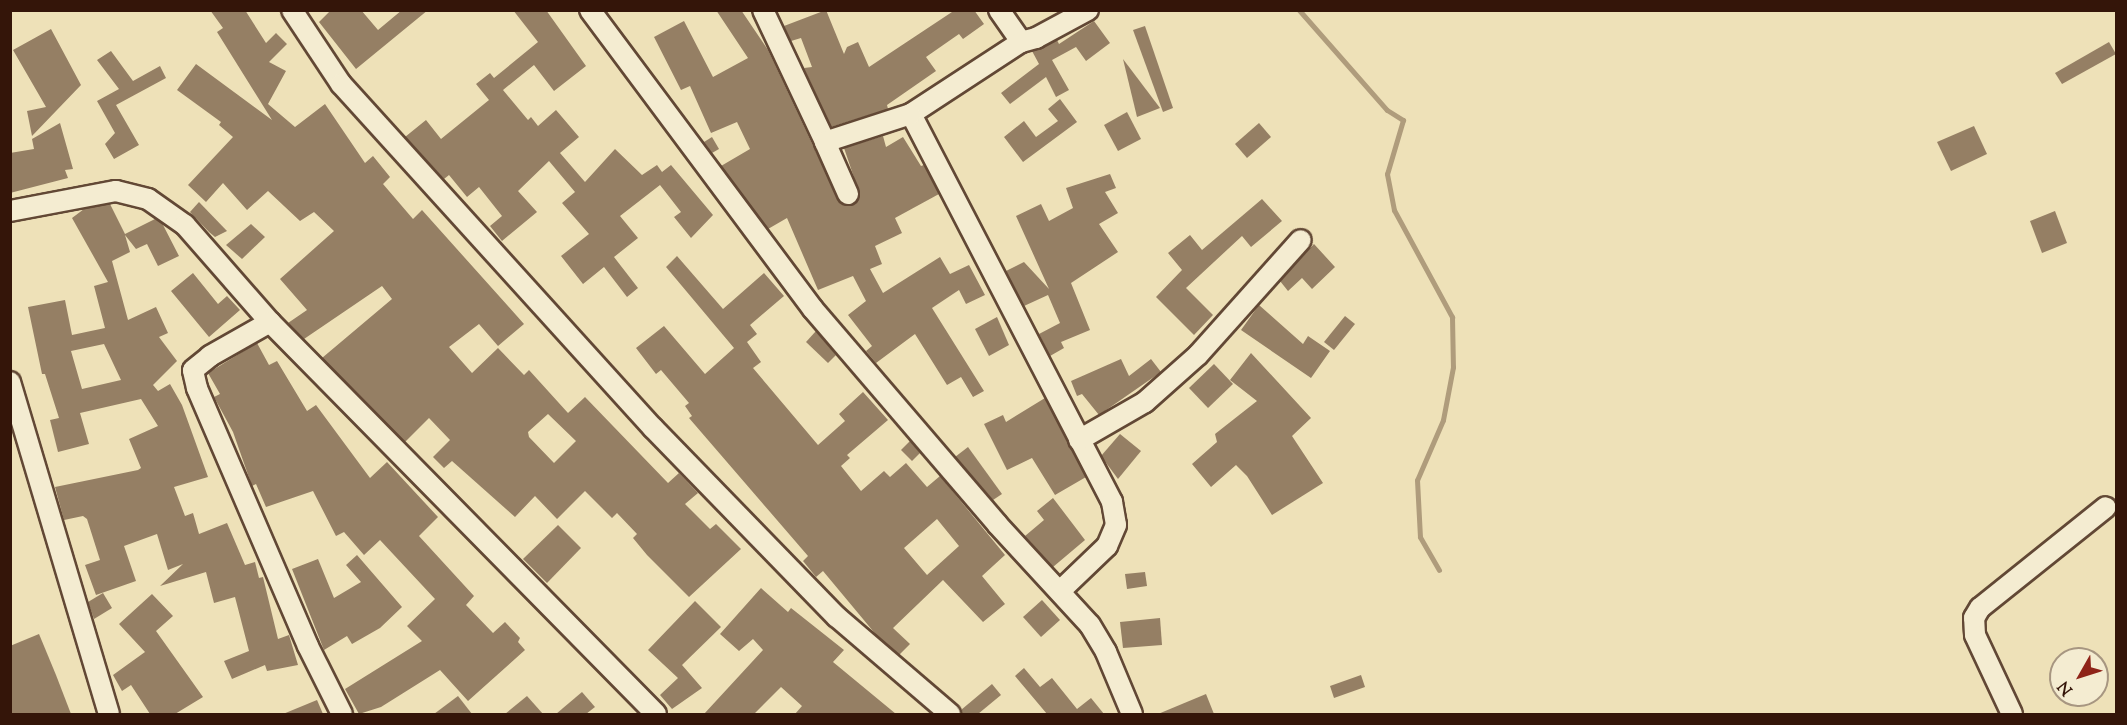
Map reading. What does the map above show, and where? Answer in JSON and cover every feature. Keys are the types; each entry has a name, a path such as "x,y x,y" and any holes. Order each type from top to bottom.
{"street":[{"path":"590,10 813,309 997,524 1090,625 1106,652 1132,714"},
{"path":"763,10 848,194"},
{"path":"999,10 1021,42"},
{"path":"825,142 911,114 1021,42 1036,38 1088,10"},
{"path":"301,13 341,84 653,428 837,617 950,714"},
{"path":"911,114 1113,502 1116,525 1107,546 1060,591"},
{"path":"10,211 116,191 148,199 185,225 270,322 656,714"},
{"path":"1079,440 1145,402 1198,355 1301,240"},
{"path":"270,322 210,356 193,370 196,388 308,646 342,714"},
{"path":"10,382 109,714"},
{"path":"2012,714 1975,635 1974,618 1980,608 2106,507"}],"building":[{"path":"210,10 245,10 266,43 276,33 287,44 269,62 286,71 268,104 295,127 325,104 365,163 373,156 390,177 383,184 413,219 422,210 524,324 498,346 479,324 449,347 472,373 498,348 524,375 529,370 568,413 585,397 668,483 679,473 698,493 685,504 710,529 716,524 741,549 689,597 647,555 633,538 637,534 617,513 612,518 585,491 557,519 535,496 515,517 452,461 444,468 433,457 450,440 429,418 405,442 322,358 392,299 382,286 304,339 288,323 307,310 280,279 334,231 314,212 300,221 268,191 247,210 223,183 206,202 188,185 233,137 219,125 221,122 177,90 196,64 272,120 217,32 223,28","holes":["548,414 576,441 554,463 529,437 528,432"]},
{"path":"331,10 361,10 378,30 402,10 428,10 356,69 319,22"},
{"path":"513,10 546,10 586,66 554,91 534,65 503,90 528,120 531,117 538,126 556,110 579,137 560,153 585,182 615,149 642,175 657,165 662,172 671,165 713,215 691,238 674,217 681,212 660,185 620,216 638,238 614,257 638,288 627,297 604,267 583,284 561,256 589,234 562,203 575,192 549,161 518,191 537,212 502,241 490,226 502,216 479,187 467,197 449,175 444,179 405,137 426,120 441,139 489,100 476,84 490,73 494,78 538,42"},
{"path":"716,10 741,10 768,50 840,203 853,205 860,195 844,148 883,136 886,147 903,137 921,166 924,165 939,194 895,218 902,233 875,246 882,264 870,269 883,293 940,257 950,274 969,265 985,295 966,304 959,290 932,308 984,391 973,397 961,377 947,385 915,334 876,363 866,351 872,346 848,315 866,301 853,276 818,290 787,218 768,229 721,166 750,149 737,122 711,133 690,86 681,90 654,37 684,21 713,77 748,58"},
{"path":"826,10 844,54 847,47 858,42 869,67 955,10 974,10 984,24 963,39 959,34 926,57 936,71 887,105 888,109 831,127 804,68 812,67 801,38 791,41 784,26"},
{"path":"1094,21 1110,43 1086,61 1076,47 1052,60 1069,90 1056,97 1046,77 1010,104 1001,93 1039,64 1032,51 1057,40 1059,44"},
{"path":"1145,26 1173,108 1163,112 1133,30"},
{"path":"51,29 81,85 32,136 27,111 46,107 13,50"},
{"path":"2109,42 2116,54 2062,84 2055,73"},
{"path":"111,51 133,81 160,66 166,78 116,105 139,145 114,159 105,144 115,133 97,101 119,89 97,60"},
{"path":"1123,59 1160,108 1137,117"},
{"path":"1060,99 1077,122 1023,162 1004,137 1024,121 1036,137 1058,121 1048,109"},
{"path":"1127,112 1141,139 1118,151 1104,125"},
{"path":"60,123 73,169 65,170 68,178 10,193 10,153 34,149 32,139"},
{"path":"1259,123 1271,137 1247,158 1235,144"},
{"path":"1974,126 1987,154 1951,171 1937,142"},
{"path":"712,137 719,149 712,153 704,142"},
{"path":"1110,174 1116,188 1105,192 1118,213 1099,224 1118,252 1071,283 1090,330 1061,342 1064,348 1050,356 1039,334 1060,323 1048,295 1024,306 1006,271 1024,262 1049,289 1016,216 1041,204 1049,221 1073,208 1066,188"},
{"path":"1262,199 1282,221 1251,247 1242,236 1186,288 1213,315 1194,335 1156,297 1182,270 1168,253 1190,235 1202,250"},
{"path":"199,202 227,231 215,237 209,232 190,212"},
{"path":"110,204 125,234 155,219 162,223 179,256 158,266 147,244 136,249 125,235 130,252 112,261 128,320 156,307 168,333 159,337 177,361 153,385 158,391 170,384 182,405 208,477 174,487 185,516 193,513 199,534 227,523 245,565 255,562 259,578 263,577 278,639 289,635 298,665 267,671 265,665 232,679 224,661 249,651 235,597 214,603 206,572 160,586 183,564 168,570 157,534 124,546 136,581 96,595 85,565 100,560 87,519 83,516 64,520 55,487 138,470 141,468 129,439 158,426 141,399 80,413 89,444 58,452 50,420 59,418 45,374 42,374 28,307 65,300 72,335 105,328 94,286 108,282 72,218 84,209","holes":["104,344 121,380 82,389 71,351"]},
{"path":"2055,211 2067,243 2042,253 2030,221"},
{"path":"251,224 265,237 242,259 226,245"},
{"path":"1314,244 1335,267 1312,289 1302,278 1288,291 1280,281"},
{"path":"677,256 723,309 764,273 784,296 750,325 757,334 747,342 761,362 753,368 818,445 845,421 839,414 863,392 888,420 847,455 850,458 841,466 861,491 884,471 890,477 906,463 927,487 940,476 1005,555 982,576 1005,604 983,622 943,580 893,628 910,644 899,655 878,637 823,571 816,577 803,561 808,556 689,418 692,416 685,406 689,403 661,370 656,374 636,348 664,326 705,374 734,348 666,267","holes":["937,519 959,546 927,575 904,548"]},
{"path":"193,273 218,304 227,296 240,310 209,337 171,291"},
{"path":"1259,305 1303,344 1308,336 1330,351 1311,378 1241,330"},
{"path":"1345,316 1355,324 1334,350 1324,342"},
{"path":"997,317 1009,345 989,356 975,329"},
{"path":"816,331 836,355 828,363 806,342"},
{"path":"257,343 269,365 277,361 307,411 316,405 370,478 387,462 438,517 419,536 474,596 466,605 493,633 505,622 520,638 518,642 525,650 468,701 440,670 381,707 359,714 345,689 422,641 407,626 435,599 380,540 364,555 344,532 336,536 313,491 266,507 256,484 252,486 233,432 214,397 220,394 208,373"},
{"path":"1251,353 1311,418 1292,436 1323,483 1272,515 1247,476 1236,465 1211,487 1192,464 1217,442 1215,434 1257,401 1230,380"},
{"path":"1121,359 1129,376 1151,359 1161,372 1099,415 1082,394 1077,396 1071,381"},
{"path":"1214,364 1233,384 1208,408 1189,388"},
{"path":"1045,398 1086,477 1055,495 1032,458 1007,470 984,424 1003,415 1006,422"},
{"path":"1120,434 1141,451 1118,479 1101,456"},
{"path":"910,441 920,453 912,461 901,450"},
{"path":"968,447 1002,494 993,500 955,457"},
{"path":"1053,498 1085,540 1053,567 1025,536 1044,520 1037,511"},
{"path":"558,525 581,548 547,583 523,559"},
{"path":"357,555 402,607 380,628 352,644 347,636 324,650 292,569 318,559 334,598 361,582 346,565"},
{"path":"1145,572 1147,586 1127,589 1125,574"},
{"path":"761,588 788,612 791,608 844,650 833,662 896,714 795,714 802,706 781,687 754,714 704,714 763,650 753,639 739,651 720,634"},
{"path":"103,593 112,608 94,619 88,602"},
{"path":"152,594 173,616 156,631 203,697 175,714 150,714 131,685 122,691 113,675 145,652 119,624"},
{"path":"1042,600 1060,620 1041,637 1023,617"},
{"path":"695,601 721,627 682,665 702,688 672,709 660,695 678,678 648,650"},
{"path":"1160,618 1162,645 1123,648 1120,622"},
{"path":"39,634 71,714 10,714 10,646"},
{"path":"1024,668 1040,687 1052,678 1077,709 1091,698 1104,714 1047,714 1015,676"},
{"path":"1361,675 1365,687 1334,698 1330,686"},
{"path":"992,684 1001,695 978,714 962,714 961,710"},
{"path":"582,692 595,707 586,714 556,714"},
{"path":"1206,694 1214,714 1158,714"},
{"path":"458,696 472,714 434,714"},
{"path":"527,696 543,714 505,714"},
{"path":"317,700 323,714 283,714"}],"waterway":[{"path":"1299,10 1387,110 1403,120 1387,174 1394,210 1452,317 1453,367 1443,420 1417,480 1420,537 1439,570"}]}
